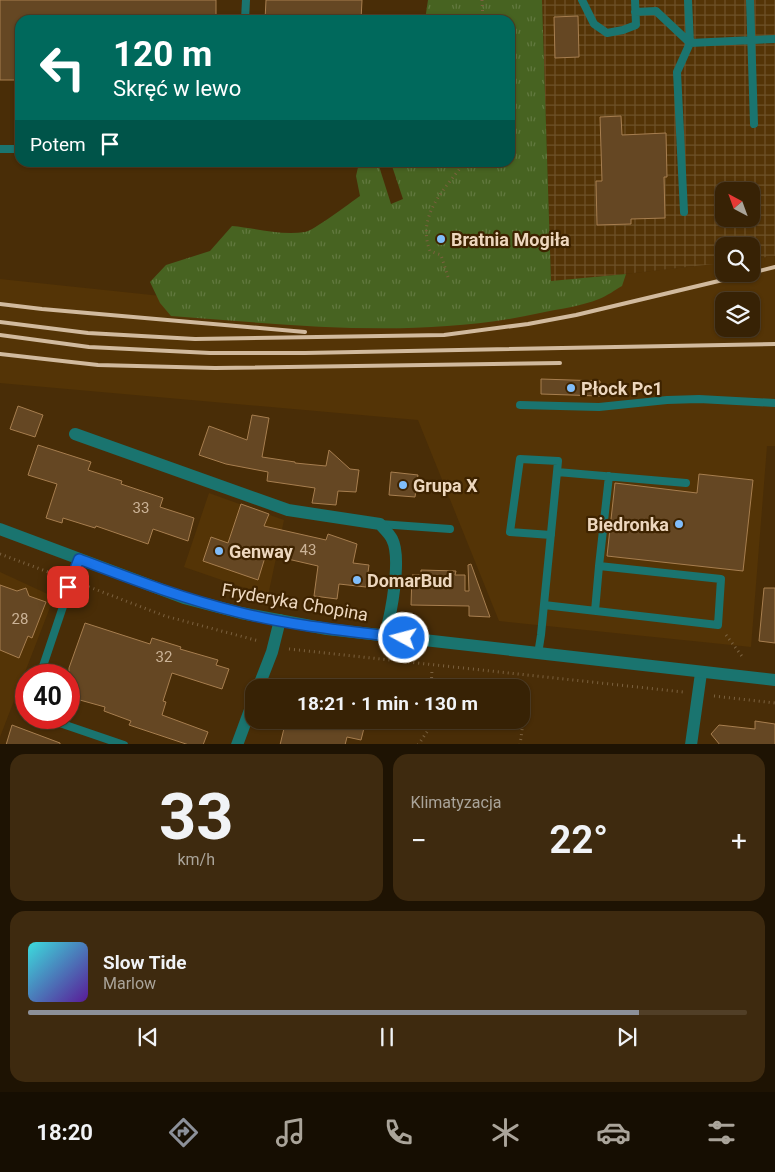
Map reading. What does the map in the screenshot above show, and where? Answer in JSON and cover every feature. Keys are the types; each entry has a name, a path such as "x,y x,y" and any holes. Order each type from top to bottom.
{"street":[{"path":"75,434 288,510 380,524 392,538 397,556 389,620 385,635"},
{"name":"Fryderyka Chopina","path":"0,529 184,598 241,613 327,629 700,673 775,680"},
{"path":"262,679 272,652 280,620"},
{"path":"692,744 700,673"},
{"path":"237,744 245,723"}],"lane":[{"path":"245,15 246,0"},
{"path":"582,0 594,24 607,32 623,30 636,25 635,0"},
{"path":"684,212 678,72 690,43 688,0"},
{"path":"750,0 754,124"},
{"path":"635,12 656,11 690,43 775,39"},
{"path":"0,148 15,148"},
{"path":"520,405 599,408 667,400 699,399 775,403"},
{"path":"538,654 544,605 551,535 558,461 520,459 510,532 551,535"},
{"path":"557,472 686,483"},
{"path":"595,610 609,476"},
{"path":"380,524 450,529"},
{"path":"44,664 79,559"},
{"path":"544,605 718,624 721,579 599,566"},
{"path":"78,729 124,744"}],"path":[{"path":"482,0 483,15"},
{"path":"448,276 441,255 430,251 427,242 427,218 437,199 461,167"},
{"path":"718,624 744,658"},
{"path":"432,670 432,679"},
{"path":"418,744 429,729"},
{"path":"520,744 522,729"}],"shaded area":[{"path":"542,0 775,0 775,256 760,258 760,237 715,237 715,264 551,282"},
{"path":"775,256 775,446 767,446 751,647 499,621 418,420 0,383 0,279 323,313 551,282 715,264 715,282 760,282 760,258"},
{"path":"209,493 284,520 268,596 184,567"},
{"path":"0,572 54,597 28,664 15,664 15,698 0,737"}],"green space":[{"path":"428,0 542,0 551,281 626,274 622,286 602,298 578,305 494,321 448,326 356,328 171,316 160,303 150,282 166,265 210,251 232,226 287,233 309,230 360,196 356,176 358,167 379,167 391,204 403,199 392,167 515,167 515,15 426,15"}],"building":[{"path":"0,0 216,0 216,15 15,15 15,80 0,80"},
{"path":"266,0 362,0 361,15 265,15"},
{"path":"578,16 579,57 555,58 554,17"},
{"path":"621,116 622,135 666,133 667,177 664,177 665,218 631,219 631,224 597,225 596,181 602,181 600,117"},
{"name":"Płock Pc1","path":"541,379 600,381 600,396 541,394"},
{"path":"18,406 43,415 35,437 10,429"},
{"path":"252,415 269,418 262,457 326,466 329,450 350,469 359,470 356,492 338,491 336,505 312,503 315,488 267,481 268,472 226,464 199,455 209,426 247,440"},
{"path":"38,445 91,462 88,470 122,481 121,484 163,498 160,507 194,518 188,541 153,529 148,544 96,526 95,528 63,518 62,523 46,518 57,484 28,475"},
{"name":"Grupa X","path":"391,472 418,475 415,497 389,495"},
{"name":"Biedronka","path":"699,474 753,480 743,571 607,556 615,483 697,493"},
{"path":"241,504 269,514 264,526 326,540 328,534 357,544 353,563 369,565 366,587 339,584 337,599 314,596 318,566 266,554 258,580 203,561 211,537 228,543"},
{"path":"471,564 490,617 469,616 469,606 411,605 412,575 421,575 421,570 456,571 455,575 465,575 465,591 469,591 468,565"},
{"path":"0,585 17,591 26,588 29,596 46,602 32,638 28,636 19,658 0,650"},
{"path":"764,588 775,588 775,643 759,641"},
{"path":"85,623 150,644 152,638 181,647 180,649 218,660 216,665 229,669 222,689 172,673 163,701 166,702 162,715 208,732 203,744 186,744 129,725 131,721 104,711 105,707 80,700 80,664 70,664"},
{"path":"755,721 775,724 775,744 719,744 711,734 719,725 755,729"},
{"path":"12,725 15,726 15,729 23,729 60,744 6,744"},
{"path":"284,729 364,729 361,740 347,737 345,744 280,744"}],"railway":[{"path":"760,271 775,267"},
{"path":"0,322 88,333 195,339 444,335 528,324 576,315 715,282"},
{"path":"0,304 305,332"},
{"path":"0,335 89,347 210,353 305,353 775,344"},
{"path":"0,354 98,365 215,368 560,363"}],"place":[{"name":"Bratnia Mogiła","path":"441,239"},
{"name":"Płock Pc1","path":"571,388"},
{"name":"Grupa X","path":"403,485"},
{"name":"Biedronka","path":"679,524"},
{"name":"Genway","path":"219,551"},
{"name":"DomarBud","path":"357,580"}],"route":[{"path":"68,587 79,559 184,598 241,613 327,629 404,638"}]}
